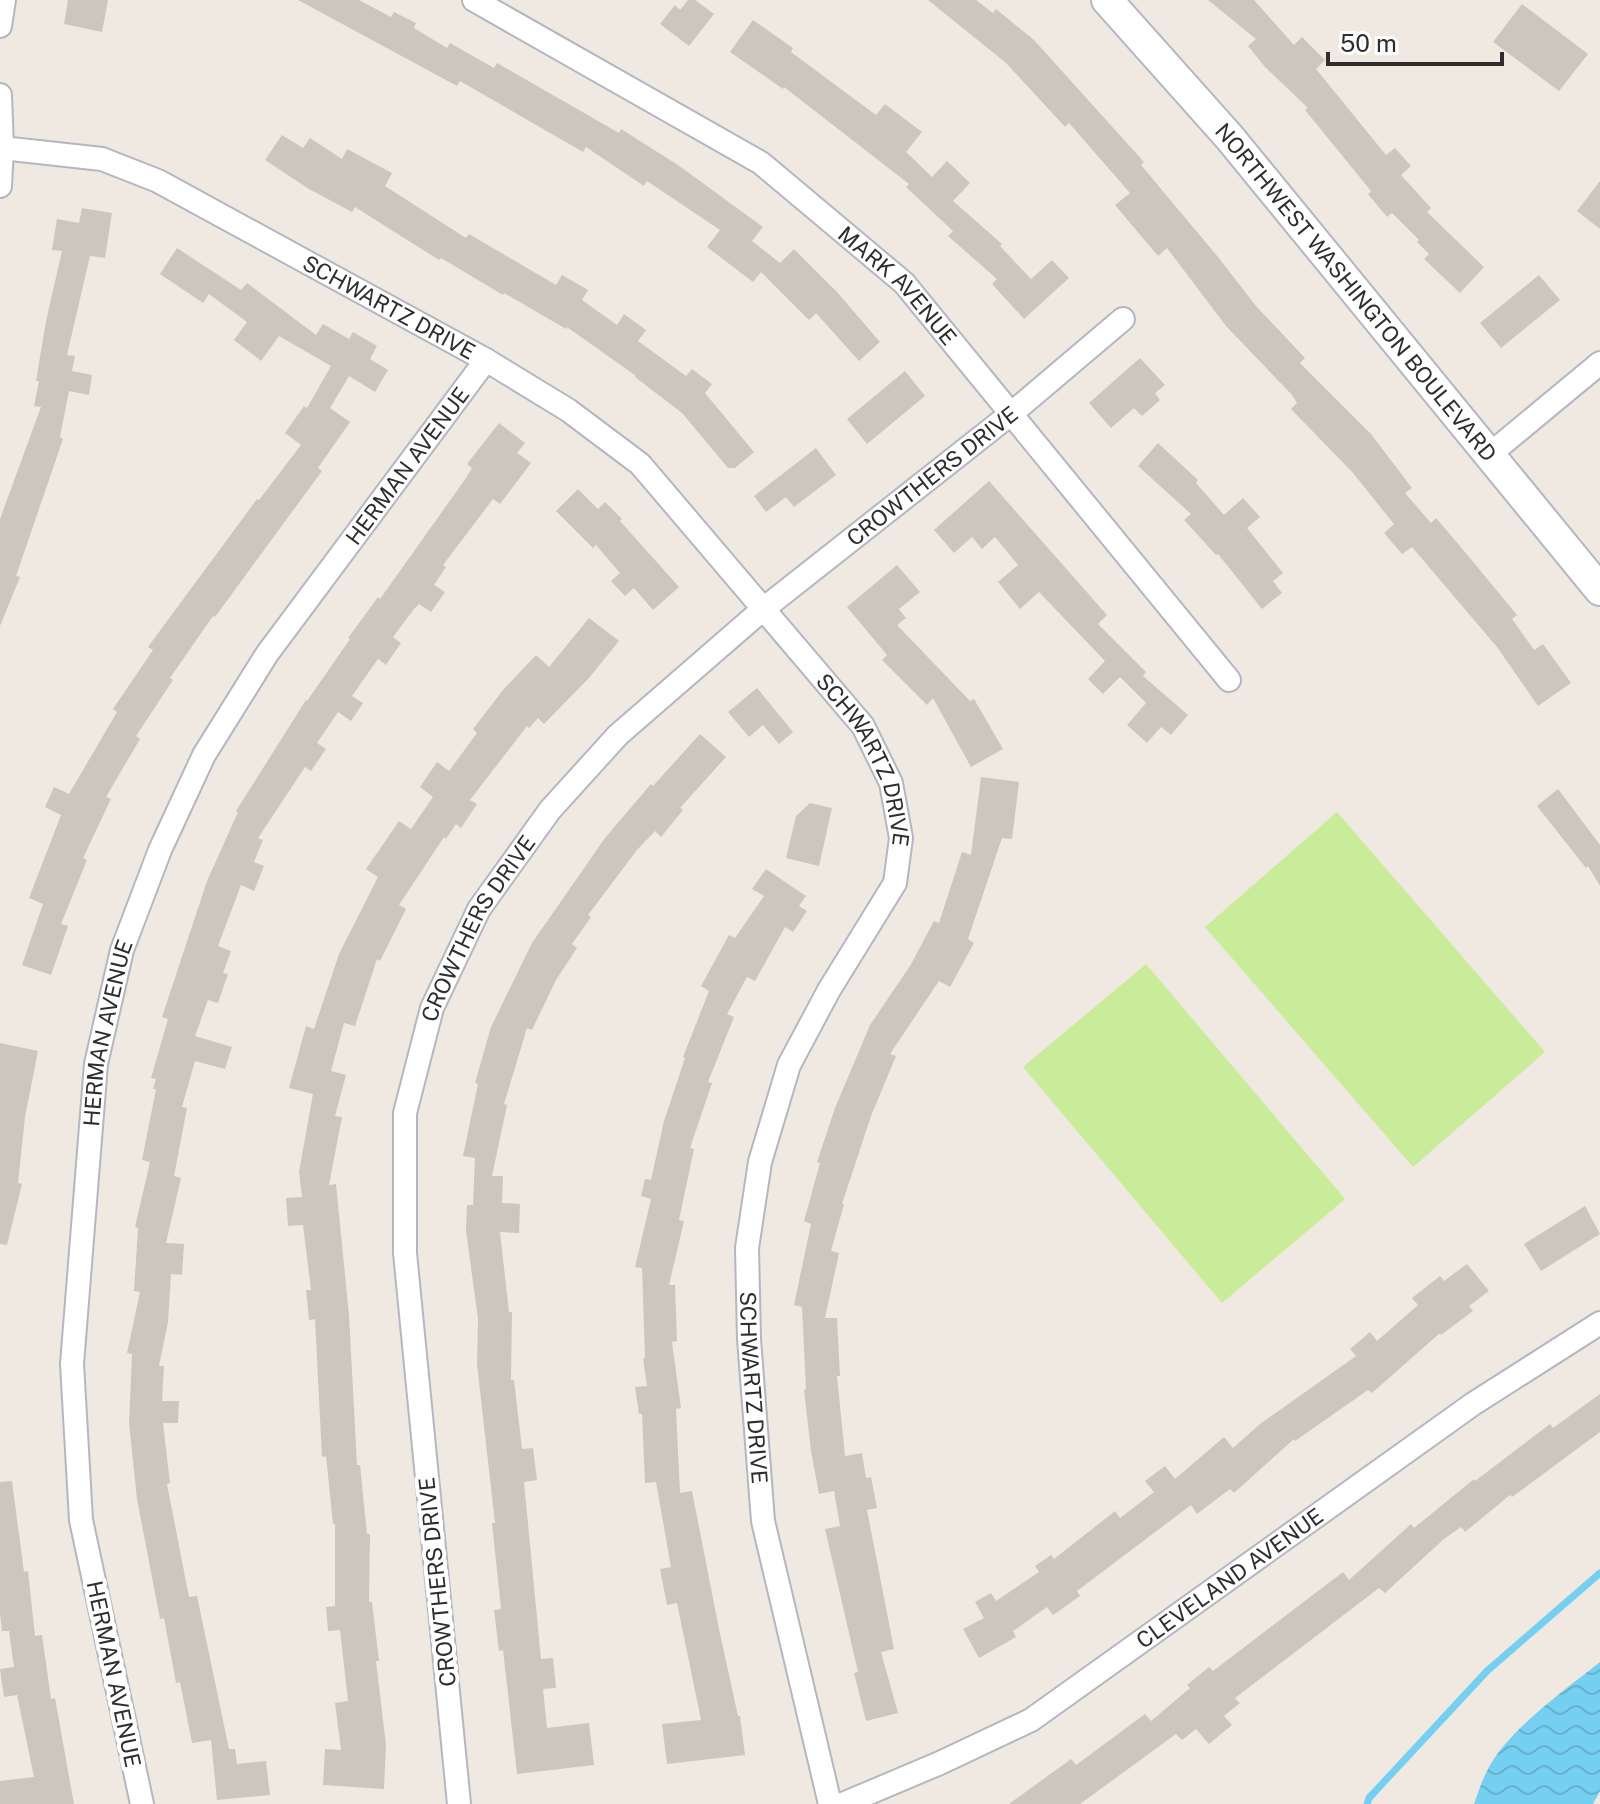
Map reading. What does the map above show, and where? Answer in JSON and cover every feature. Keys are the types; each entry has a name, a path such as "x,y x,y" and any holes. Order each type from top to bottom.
{"main road":[{"name":"NORTHWEST WASHINGTON BOULEVARD","path":"1107,0 1230,138 1600,590"}],"street":[{"path":"0,26 4,0"},
{"name":"MARK AVENUE","path":"474,0 761,163 904,283 1229,680"},
{"path":"0,95 0,186"},
{"name":"SCHWARTZ DRIVE","path":"2,148 102,159 158,181 486,360 568,410 640,464 863,726 891,783 901,838 895,883 829,990 789,1065 760,1162 747,1248 749,1339 763,1521 830,1804"},
{"name":"CROWTHERS DRIVE","path":"459,1804 405,1253 405,1113 432,1008 479,909 550,810 618,735 762,610 1012,413 1123,319"},
{"name":"HERMAN AVENUE","path":"142,1804 81,1520 72,1364 96,1064 122,950 160,850 212,742 267,654 486,360"},
{"path":"1489,455 1600,363"},
{"name":"CLEVELAND AVENUE","path":"843,1804 1031,1720 1473,1404 1600,1323"}],"green space":[{"path":"1337,812 1545,1052 1413,1167 1205,927"},
{"path":"1146,964 1345,1199 1222,1303 1023,1067"}],"water":[{"path":"1600,1662 1600,1791 1593,1804 1474,1804 1488,1769 1509,1740 1538,1711"}],"building":[{"path":"68,0 108,0 102,32 64,24"},
{"path":"298,0 359,0 391,17 394,12 416,23 414,28 447,48 450,43 494,68 497,63 619,133 621,129 678,165 763,227 752,241 780,263 794,249 880,342 859,361 816,313 809,320 761,272 753,282 707,247 720,230 647,181 644,186 586,147 583,152 460,81 457,86"},
{"path":"688,0 695,0 714,14 689,46 660,24 675,5 680,10"},
{"path":"928,0 976,0 993,13 996,9 1034,40 1144,162 1141,165 1256,306 1305,358 1300,363 1371,434 1412,488 1405,493 1431,523 1436,518 1517,615 1512,619 1534,650 1543,644 1571,683 1538,706 1497,647 1412,547 1402,554 1384,533 1394,524 1353,473 1291,409 1297,403 1292,395 1226,326 1167,248 1158,256 1115,205 1130,193 1069,123 1065,127 1006,63"},
{"path":"1208,0 1254,0 1294,45 1302,37 1325,60 1316,69 1386,155 1395,148 1411,166 1401,175 1431,208 1427,212 1484,267 1460,293 1424,259 1429,254 1417,242 1419,240 1392,213 1387,217 1368,194 1371,191 1305,110 1308,108 1248,46 1256,39"},
{"path":"1522,4 1588,54 1559,91 1493,42"},
{"path":"753,20 876,115 885,104 922,132 906,152 932,177 947,161 970,183 953,201 1002,244 1000,246 1031,279 1052,260 1069,278 1024,319 992,284 997,279 948,236 953,231 906,187 909,184 784,87 730,52"},
{"path":"282,135 303,148 310,138 342,159 347,149 392,173 385,186 466,238 469,234 556,285 562,275 588,290 582,300 617,325 624,314 646,330 638,341 686,376 692,369 712,384 705,393 754,452 735,468 728,468 682,413 567,327 503,295 441,258 439,260 355,207 352,212 309,189 265,160"},
{"path":"1600,181 1600,229 1577,211"},
{"path":"82,208 112,213 105,258 90,256 67,355 75,356 72,371 92,375 89,395 69,391 60,437 63,439 16,576 20,577 0,626 0,519 41,407 34,406 39,381 36,381 62,251 52,250 57,219 79,223"},
{"path":"177,248 241,290 247,283 316,335 323,324 349,339 353,332 377,346 370,359 388,370 375,392 349,376 330,408 350,422 318,468 322,471 213,616 170,678 173,680 136,736 140,739 106,797 111,799 83,858 87,860 61,924 68,926 51,975 22,965 43,904 29,898 61,815 45,807 54,787 69,794 117,712 113,709 153,650 148,647 257,499 301,445 285,433 304,406 307,408 331,366 279,336 261,361 234,340 247,322 209,294 203,303 160,274"},
{"path":"1539,275 1560,300 1501,348 1480,323"},
{"path":"1140,358 1165,385 1155,393 1160,400 1142,416 1134,408 1111,428 1089,403"},
{"path":"905,371 925,396 867,444 847,419"},
{"path":"499,423 525,443 517,453 531,463 500,504 493,499 443,565 446,567 434,585 445,592 431,612 419,604 414,609 393,637 401,643 386,665 378,659 352,696 363,703 351,721 338,712 317,743 326,749 311,771 305,767 258,838 263,840 254,862 264,866 254,891 241,885 218,946 231,951 223,973 228,974 218,1003 208,1000 195,1036 232,1047 225,1069 195,1061 182,1107 187,1108 174,1176 181,1178 166,1243 184,1244 182,1275 171,1274 168,1322 159,1366 164,1366 162,1401 179,1401 178,1423 163,1423 170,1483 167,1484 189,1597 197,1596 229,1749 235,1749 237,1764 266,1761 270,1795 217,1800 211,1740 192,1743 180,1682 176,1683 164,1618 160,1619 137,1499 129,1423 132,1354 127,1353 140,1292 134,1291 138,1228 135,1227 150,1162 142,1160 156,1089 153,1089 156,1079 151,1078 168,1019 162,1017 207,881 236,811 348,638 378,597 380,599 466,478 472,468 467,464"},
{"path":"1158,443 1198,480 1196,483 1224,515 1243,498 1260,517 1247,528 1283,573 1273,581 1282,593 1262,609 1218,554 1184,520 1191,514 1138,466"},
{"path":"816,448 836,475 794,507 786,497 766,512 754,496"},
{"path":"989,481 1107,615 1098,624 1146,672 1143,676 1188,715 1171,735 1161,727 1147,743 1127,725 1146,703 1120,677 1103,694 1088,679 1105,661 1039,592 1020,609 998,582 1018,565 995,537 982,549 972,537 954,553 934,530"},
{"path":"578,489 598,509 605,502 679,587 653,610 634,588 625,596 611,581 620,573 596,545 593,548 556,511"},
{"path":"897,565 920,592 899,609 906,618 897,625 970,701 974,699 1003,749 971,767 933,698 927,705 882,660 887,655 847,607"},
{"path":"589,618 619,641 589,678 544,724 538,718 529,728 527,726 470,800 477,804 461,828 456,824 446,839 444,837 399,905 406,909 380,961 377,959 355,1026 344,1023 331,1071 346,1075 335,1116 342,1117 329,1185 336,1184 349,1315 357,1465 360,1465 367,1534 370,1534 369,1602 372,1602 386,1745 384,1789 323,1785 325,1749 341,1750 335,1703 348,1701 340,1630 328,1631 326,1607 335,1606 335,1524 326,1456 322,1457 315,1319 309,1320 306,1290 311,1290 303,1225 288,1226 286,1198 302,1197 299,1172 313,1094 289,1088 306,1026 314,1029 339,954 378,877 366,869 399,821 411,829 433,797 420,787 437,762 449,771 477,733 473,729 503,690 536,655 549,667"},
{"path":"757,688 793,732 779,744 763,725 749,737 728,712"},
{"path":"700,734 726,757 680,808 683,810 661,837 655,831 637,850 588,915 591,917 572,944 577,948 556,980 532,1030 527,1028 504,1104 507,1105 492,1176 503,1176 502,1203 520,1204 519,1233 500,1232 509,1312 512,1312 511,1380 514,1380 522,1449 533,1448 537,1480 524,1482 541,1659 553,1658 556,1688 543,1689 547,1728 589,1723 594,1765 517,1774 503,1650 499,1651 494,1610 501,1609 492,1523 495,1523 477,1364 478,1319 466,1231 467,1205 473,1205 475,1158 463,1156 478,1084 475,1083 491,1027 532,943 605,838 651,784 653,786"},
{"path":"981,777 1019,782 1012,839 1002,838 968,939 974,943 950,987 939,981 890,1054 896,1056 871,1116 842,1204 831,1251 839,1253 825,1318 837,1318 840,1376 837,1376 845,1456 862,1453 866,1478 871,1477 877,1508 867,1510 894,1649 881,1652 898,1713 866,1721 854,1673 858,1672 825,1529 840,1526 834,1491 819,1494 811,1451 804,1390 802,1307 794,1305 811,1224 804,1221 820,1163 817,1162 835,1108 870,1025 910,966 934,921 939,923 962,852 971,855"},
{"path":"1558,789 1600,845 1600,886 1588,866 1586,868 1537,806"},
{"path":"810,803 832,808 819,866 786,858 796,816"},
{"path":"766,869 806,896 799,906 807,911 793,932 785,927 755,981 747,977 727,1014 734,1017 708,1082 712,1083 690,1148 694,1149 679,1220 684,1221 669,1285 675,1285 677,1341 672,1342 681,1408 676,1409 680,1493 692,1491 740,1716 745,1755 667,1764 662,1724 701,1720 677,1603 667,1605 660,1569 671,1567 656,1482 645,1483 642,1414 639,1414 635,1387 647,1386 643,1358 642,1268 635,1267 651,1199 641,1196 645,1179 651,1180 683,1057 709,991 701,986 729,935 735,938 764,896 752,889"},
{"path":"0,1043 38,1051 25,1117 18,1183 22,1184 7,1245 0,1244"},
{"path":"1585,1206 1600,1234 1541,1271 1524,1244"},
{"path":"1467,1264 1489,1291 1469,1306 1473,1311 1440,1333 1372,1393 1368,1390 1294,1439 1234,1493 1230,1489 1197,1514 1191,1505 1077,1591 1080,1596 1053,1615 1047,1607 1013,1631 1016,1637 979,1658 963,1629 984,1618 975,1602 991,1593 996,1601 1039,1572 1035,1566 1051,1555 1054,1559 1115,1511 1120,1518 1154,1492 1145,1481 1165,1466 1175,1479 1224,1437 1233,1448 1260,1424 1356,1356 1350,1349 1370,1332 1377,1341 1418,1305 1412,1298 1440,1276 1444,1281"},
{"path":"1600,1394 1600,1432 1512,1497 1510,1495 1465,1532 1461,1527 1444,1539 1385,1593 1379,1588 1235,1698 1240,1703 1224,1716 1232,1725 1209,1744 1196,1729 1182,1740 1176,1734 1080,1804 1009,1804 1071,1759 1076,1765 1145,1714 1151,1721 1190,1688 1187,1685 1209,1667 1213,1671 1343,1572 1349,1580 1411,1524 1414,1528 1474,1479 1550,1424 1553,1428"},
{"path":"12,1481 24,1572 28,1571 35,1636 42,1635 51,1699 55,1698 74,1804 0,1804 0,1781 34,1777 17,1695 4,1697 0,1669 14,1667 9,1631 2,1631 0,1613 0,1482"}],"waterway":[{"path":"1367,1804 1369,1798 1487,1671 1600,1573"}]}
